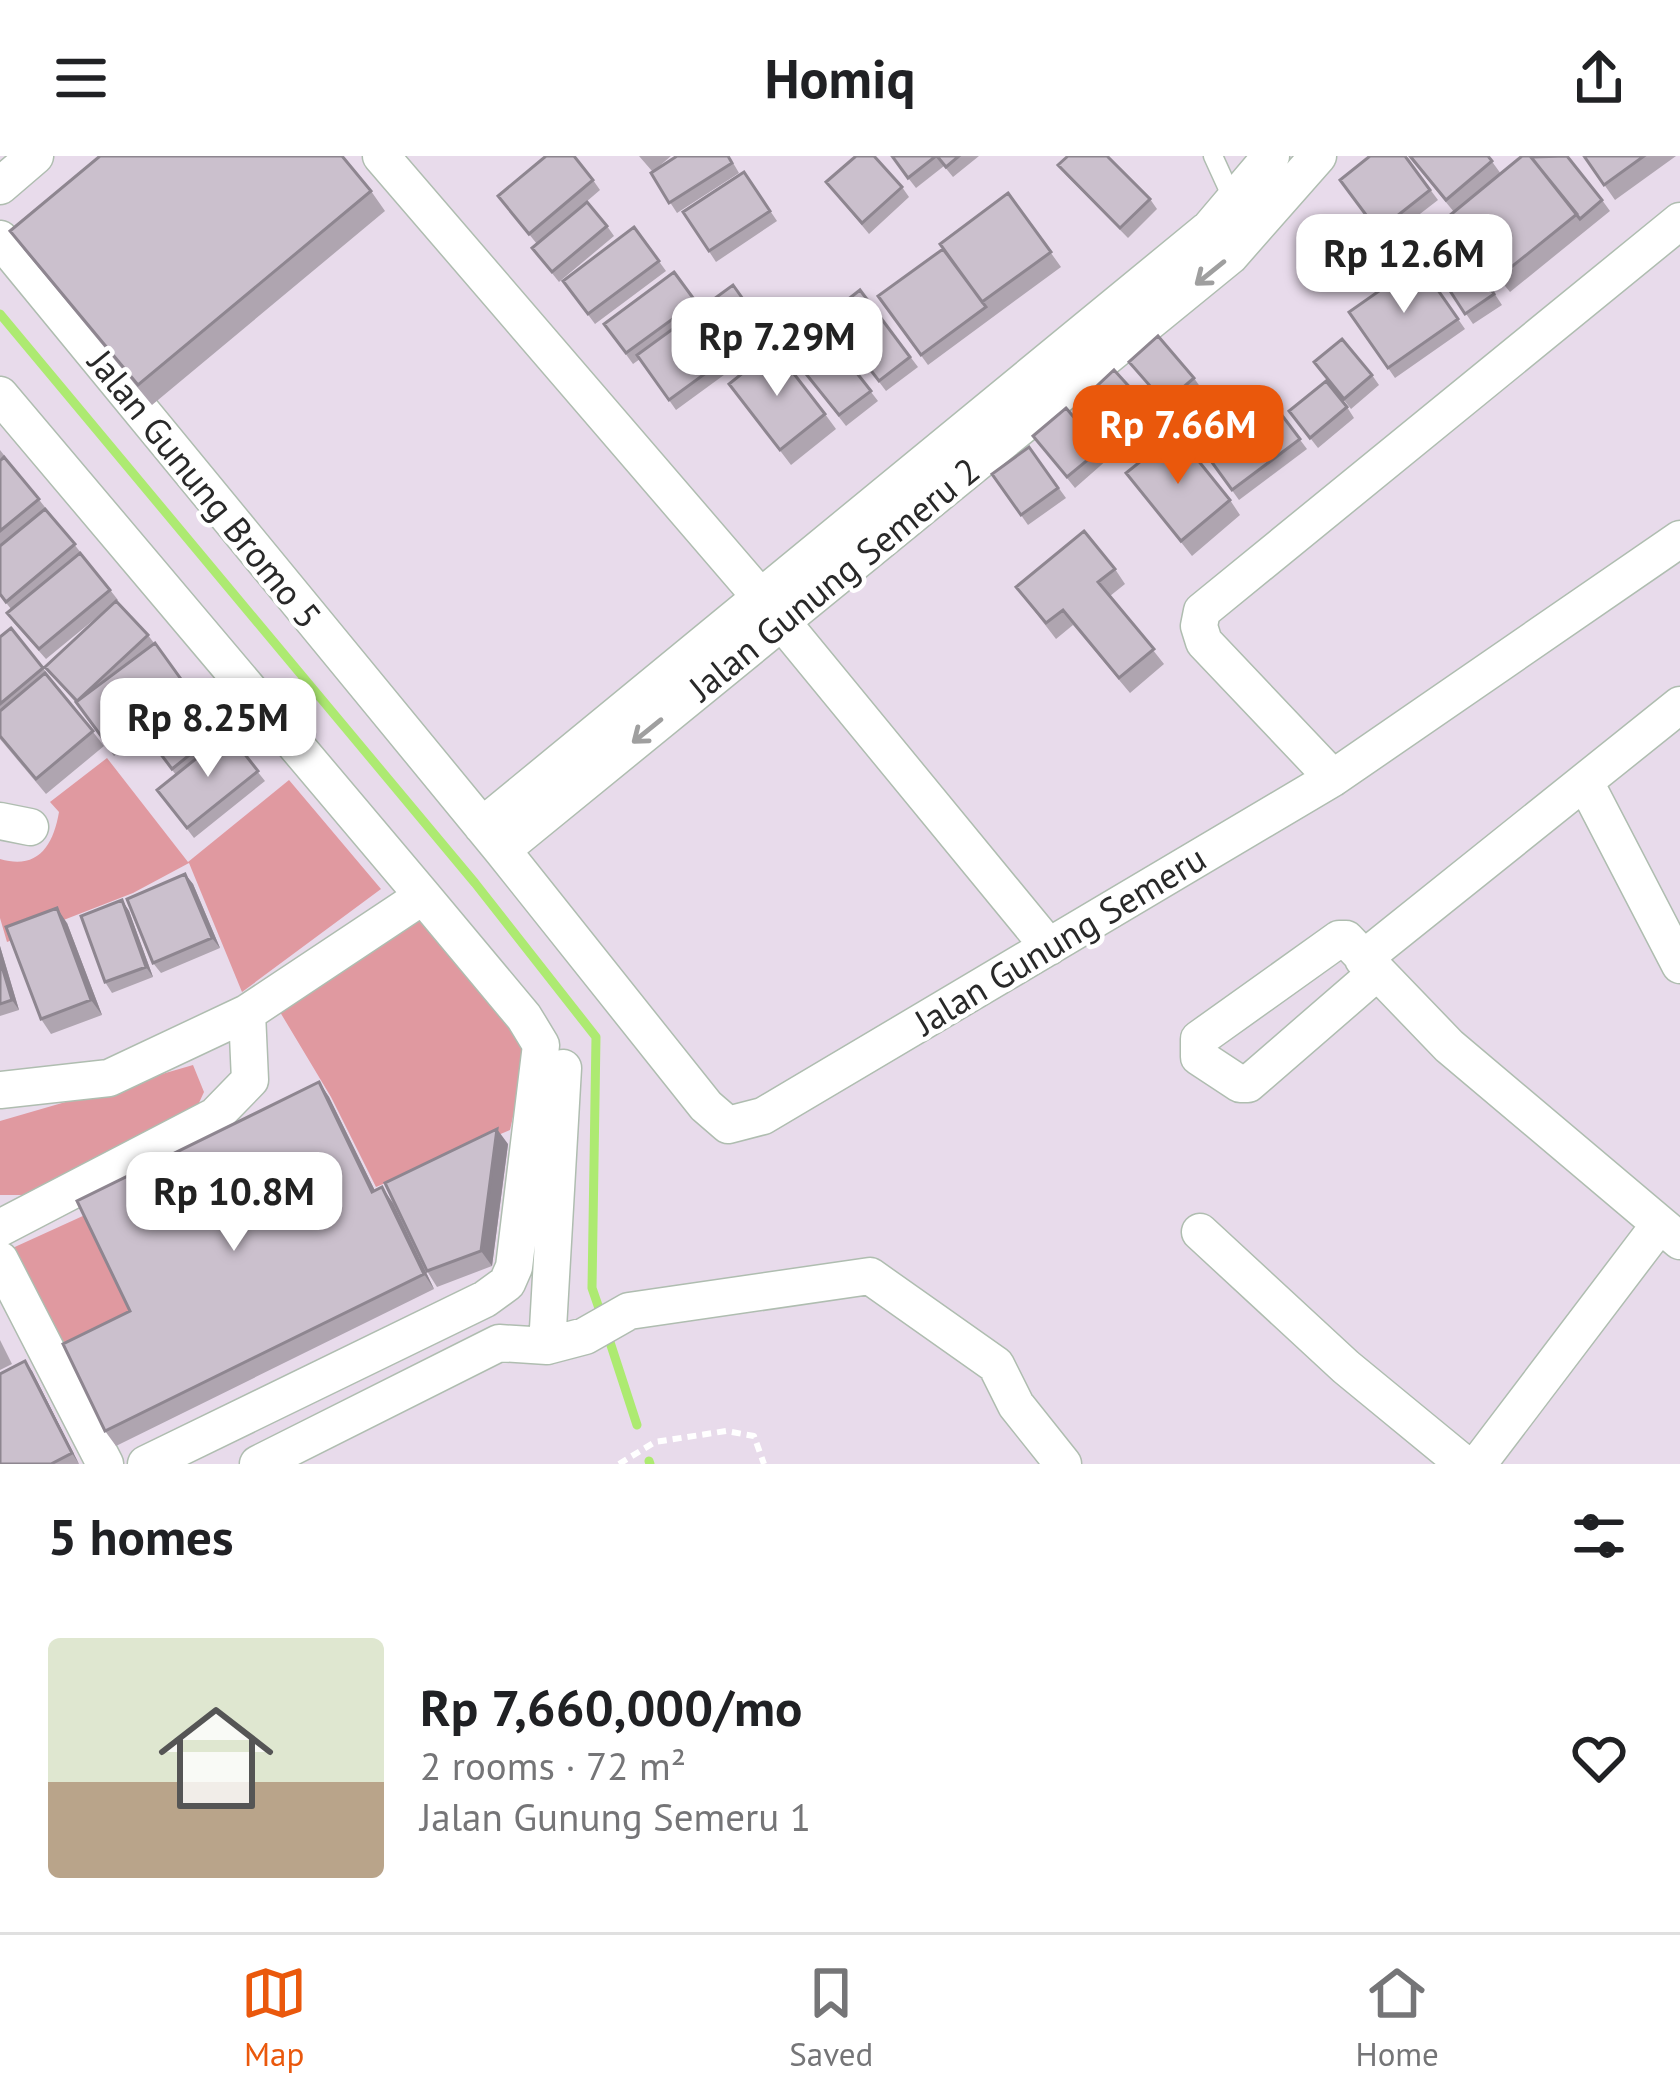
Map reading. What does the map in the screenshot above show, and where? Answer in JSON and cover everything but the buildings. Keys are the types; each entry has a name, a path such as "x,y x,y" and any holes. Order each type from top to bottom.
{"street":[{"path":"0,186 35,156"},
{"path":"381,156 771,610 1049,946"},
{"name":"Jalan Gunung Semeru 2","path":"771,610 1210,228 1266,163 1303,156"},
{"name":"Jalan Gunung Semeru 2","path":"492,838 771,610 1230,256 1318,156"},
{"path":"1333,778 1204,642 1199,626 1202,611 1680,221"},
{"name":"Jalan Gunung Bromo 5","path":"0,239 492,838"},
{"path":"0,365 553,1017 565,1038 548,1346"},
{"path":"0,395 524,1017 541,1045 514,1268 508,1283 146,1464"},
{"name":"Jalan Gunung Semeru","path":"492,838 706,1106 728,1125 763,1116 1333,778 1680,539"},
{"path":"1478,1464 1670,1233 1449,1046 1370,967 1680,705"},
{"path":"1585,782 1680,965"},
{"path":"0,1090 109,1078 247,1013 423,896"},
{"path":"0,1228 214,1116 250,1080 247,1013"},
{"path":"1200,1232 1346,1367 1464,1464"},
{"path":"0,1259 105,1464"},
{"path":"258,1464 500,1343 548,1346 585,1336 629,1311 870,1276 996,1365 1016,1406 1063,1464"}],"lane":[{"path":"1213,156 1234,202"}],"path":[{"path":"619,1464 655,1442 727,1431 754,1436 764,1464"}],"shaded area":[{"path":"107,758 188,862 289,780 381,889 242,992 189,863 133,893 7,942 0,918 0,859 24,861 41,853 59,812 50,802"},
{"path":"423,917 528,1050 510,1130 376,1187 331,1097 280,1012"},
{"path":"193,1065 204,1092 198,1105 28,1195 0,1195 0,1121"},
{"path":"85,1215 137,1325 60,1360 6,1251"}],"waterway":[{"path":"0,314 475,883 596,1037 592,1288 602,1317"},
{"path":"607,1333 637,1425"}]}
